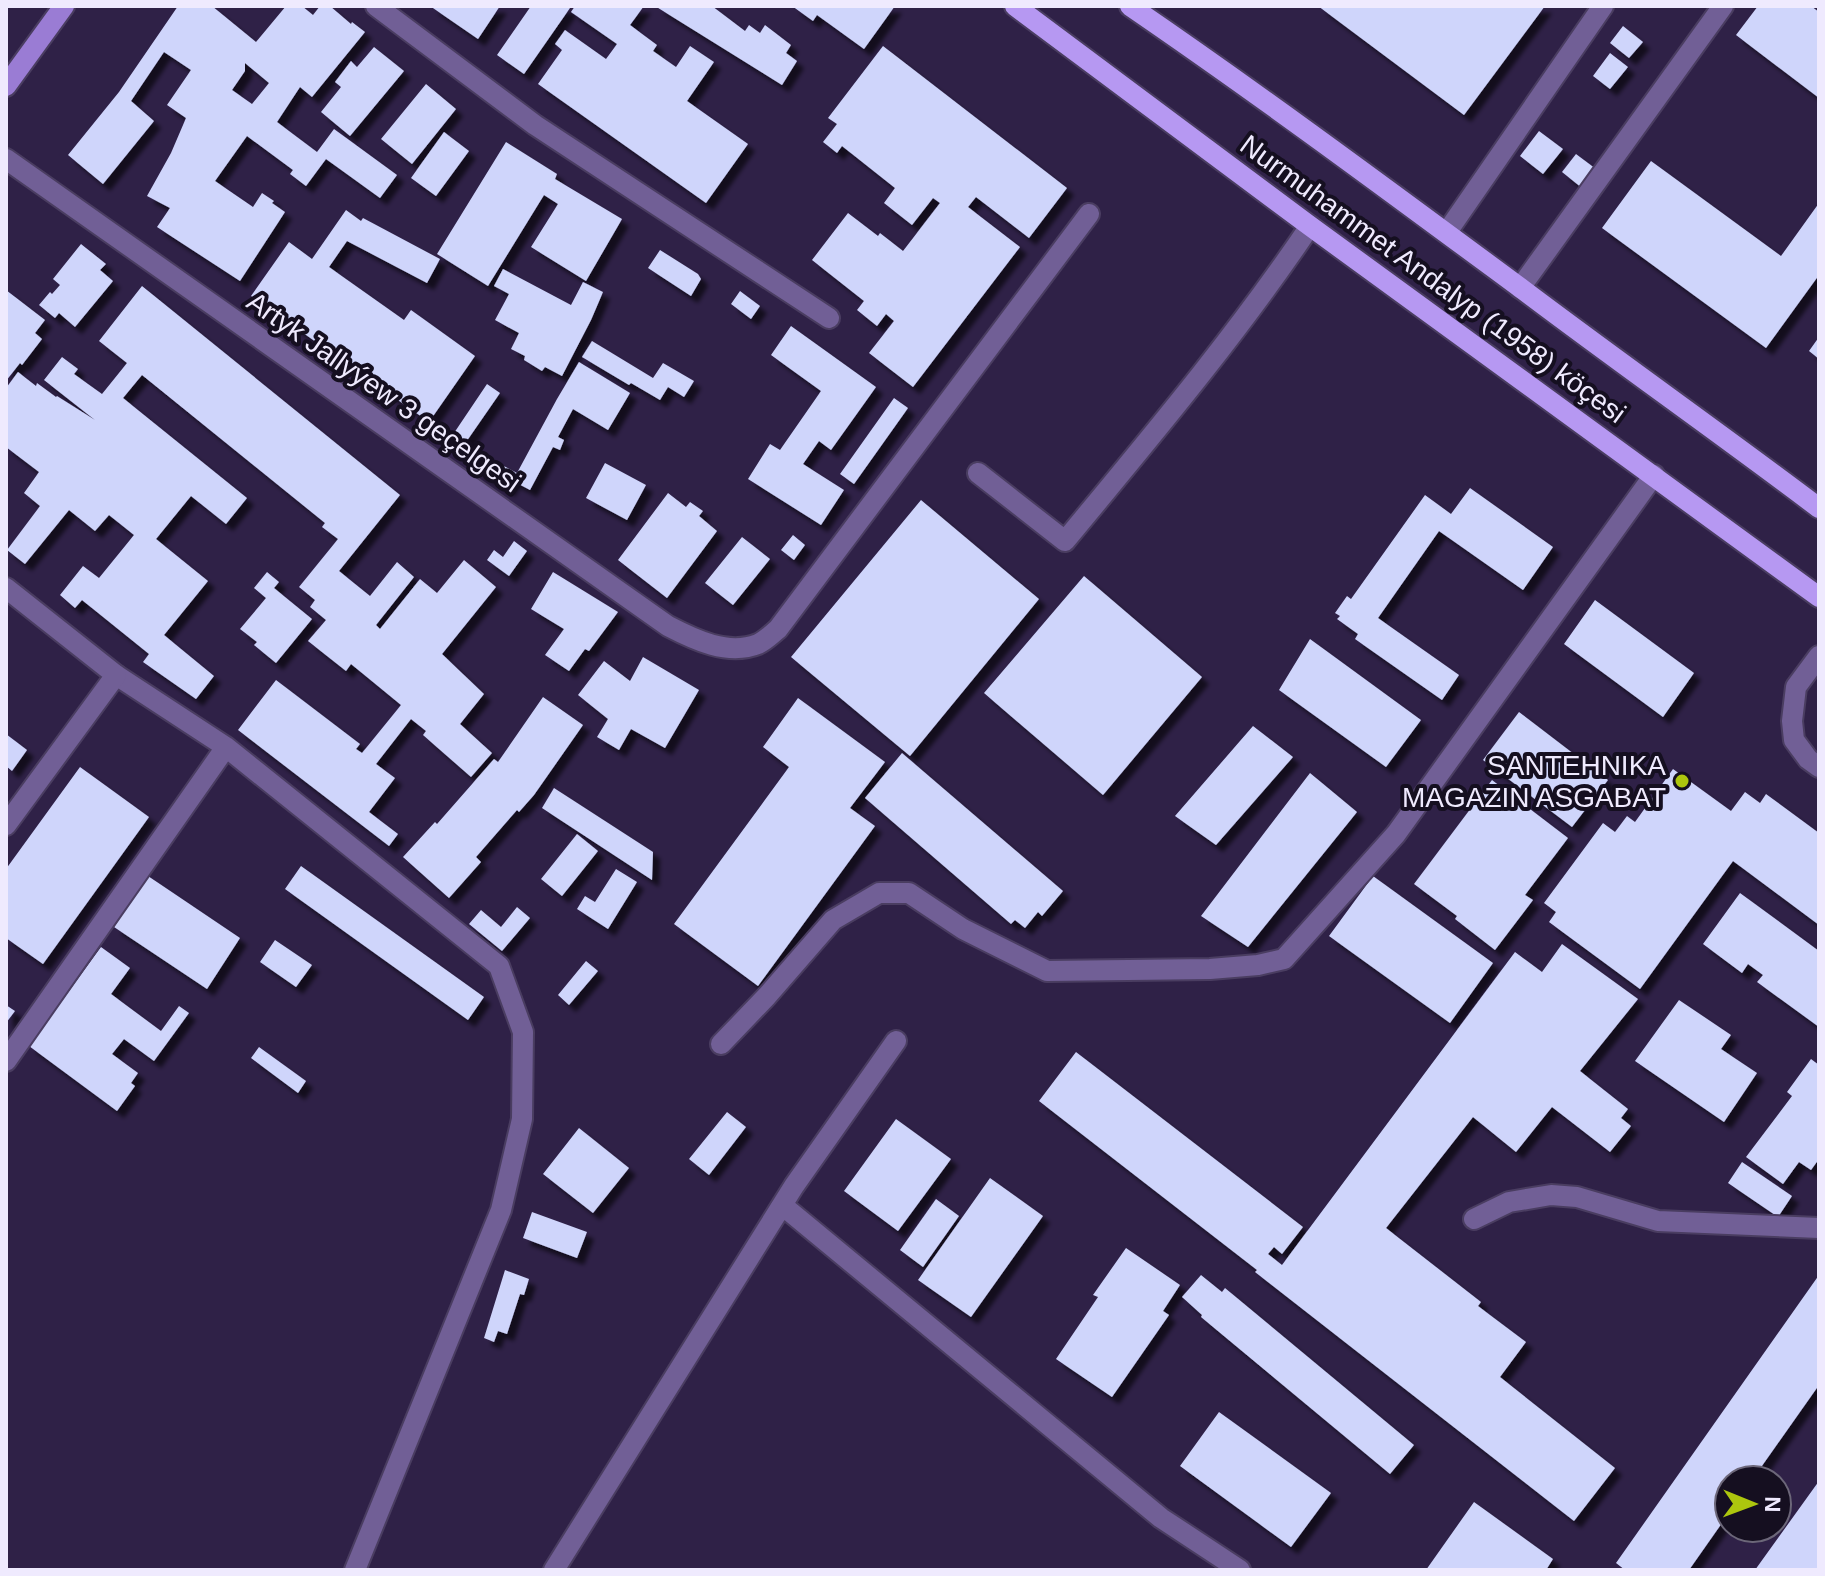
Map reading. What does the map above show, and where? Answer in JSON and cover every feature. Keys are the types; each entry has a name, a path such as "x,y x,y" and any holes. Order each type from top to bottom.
{"main road":[{"name":"Nurmuhammet Andalyp (1958) köçesi","path":"1015,6 1310,226 1819,597"},
{"name":"Nurmuhammet Andalyp (1958) köçesi","path":"1130,6 1241,83 1817,502"}],"street":[{"path":"6,86 64,6"},
{"path":"376,6 535,125 829,318"},
{"path":"1447,232 1603,6"},
{"path":"1520,288 1723,6"},
{"name":"Artyk Jallyýew 3 geçelgesi","path":"6,159 668,626 690,638 739,649 760,643 778,629 1089,214"},
{"path":"978,473 1065,541 1184,397 1310,226"},
{"path":"721,1044 833,920 879,893 909,893 963,929 1047,971 1210,969 1258,965 1284,959 1396,834 1654,475"},
{"path":"6,588 116,675 226,747 499,966 523,1032 522,1119 501,1210 355,1570"},
{"path":"1819,656 1796,687 1792,721 1794,740 1808,759 1819,767"},
{"path":"6,825 116,675"},
{"path":"6,1061 226,747"},
{"path":"554,1570 782,1205 896,1041"},
{"path":"1474,1219 1509,1202 1551,1195 1577,1197 1658,1221 1819,1228"},
{"path":"782,1205 1161,1518 1240,1570"}],"building":[{"path":"178,6 212,6 256,42 286,6 302,6 313,15 320,6 330,6 365,32 312,97 300,87 277,122 317,152 334,129 397,175 380,198 326,159 306,186 290,174 293,170 247,136 215,181 253,207 262,193 285,212 240,281 157,227 170,208 147,196 186,118 167,105 191,70 164,52 131,101 154,121 103,184 68,155 119,92","holes":["245,63 269,83 252,104 232,90 245,71"]},
{"path":"430,6 500,6 478,39"},
{"path":"531,6 570,8 524,74 497,55"},
{"path":"575,6 644,6 630,25 657,45 653,51 676,67 690,46 714,62 687,101 748,144 706,203 538,84 562,50 555,44 565,30 606,59 617,44 571,12"},
{"path":"655,6 712,6 745,31 749,25 760,33 765,25 791,45 786,53 797,61 782,85"},
{"path":"792,6 895,6 864,49 817,15 813,21"},
{"path":"1318,6 1545,6 1464,115"},
{"path":"1758,6 1811,6 1819,12 1819,98 1736,35"},
{"path":"1623,26 1643,42 1629,58 1610,43"},
{"path":"883,46 1067,188 1029,238 976,197 968,207 1020,247 913,387 869,353 894,321 886,314 877,326 857,310 864,301 812,260 848,213 903,251 940,203 933,198 912,225 884,203 895,188 842,146 837,153 823,142 837,124 828,118"},
{"path":"374,47 404,71 350,136 321,112 341,87 335,82 351,61 357,67"},
{"path":"1610,53 1628,67 1610,89 1593,76"},
{"path":"426,84 456,109 412,164 381,139"},
{"path":"1539,131 1563,149 1543,174 1520,156"},
{"path":"444,132 469,151 436,196 411,178"},
{"path":"506,142 557,174 555,179 622,219 586,281 531,247 558,204 544,195 488,286 437,254"},
{"path":"1576,154 1596,169 1582,188 1562,172"},
{"path":"1651,161 1781,256 1819,203 1819,275 1766,348 1602,228"},
{"path":"346,210 361,221 363,218 440,259 427,283 347,241 329,267 404,320 411,310 475,356 429,422 251,296 289,242 312,259"},
{"path":"81,244 106,264 100,270 113,281 75,327 59,313 55,318 39,305 60,285 53,279"},
{"path":"660,250 698,274 701,279 691,296 648,268"},
{"path":"503,269 571,305 583,282 603,292 562,376 545,367 542,371 524,360 525,356 511,349 519,333 495,320 509,294 494,286"},
{"path":"142,286 400,495 339,571 370,596 397,562 414,577 376,625 380,629 420,579 437,593 464,560 496,587 442,654 484,694 460,724 492,753 471,777 423,735 426,731 411,719 376,764 395,778 369,812 398,834 389,846 238,730 276,680 360,744 356,749 362,753 401,705 351,664 346,671 308,641 326,620 310,607 315,600 299,587 338,539 322,527 325,523 142,375 123,398 247,498 226,524 191,496 156,539 208,581 164,635 214,676 196,699 143,662 149,654 82,600 75,608 60,595 83,566 99,578 134,535 109,515 95,531 69,510 25,564 7,550 40,506 24,493 39,472 6,447 6,388 18,372 95,420 44,380 62,357 78,369 74,374 102,394 127,363 99,341"},
{"path":"6,290 45,320 35,333 42,339 6,381"},
{"path":"740,291 760,306 751,319 731,304"},
{"path":"791,326 876,387 831,450 819,441 803,464 844,490 821,525 748,479 770,444 780,450 821,391 771,355"},
{"path":"1819,337 1819,359 1809,351"},
{"path":"592,341 653,378 663,363 694,381 684,397 668,387 660,400 582,357"},
{"path":"579,362 630,393 608,430 573,409 558,437 564,440 560,450 553,447 530,490 513,481 508,490 475,470 483,455 517,473"},
{"path":"487,384 500,393 464,445 452,436"},
{"path":"894,398 908,408 854,484 840,474"},
{"path":"605,463 646,485 627,520 586,498"},
{"path":"1470,488 1553,547 1523,590 1439,531 1378,618 1459,675 1442,700 1355,639 1358,634 1337,619 1340,616 1335,613 1347,596 1351,599 1425,495 1451,514"},
{"path":"668,493 686,507 690,502 703,511 699,516 717,531 667,598 618,560"},
{"path":"921,500 1039,599 910,756 791,657"},
{"path":"793,535 805,545 794,560 781,550"},
{"path":"742,537 770,559 733,605 705,583"},
{"path":"514,541 527,551 509,576 487,560 494,550 503,557"},
{"path":"267,572 279,582 274,588 312,619 276,663 240,629 266,598 254,588"},
{"path":"553,572 618,612 589,651 585,649 569,671 545,655 564,629 531,609"},
{"path":"1084,576 1202,677 1103,795 984,693"},
{"path":"1595,600 1694,673 1663,717 1564,644"},
{"path":"1310,639 1421,720 1386,767 1279,690"},
{"path":"643,657 699,690 665,748 631,729 619,750 597,737 608,719 578,695 604,661 630,681"},
{"path":"543,697 583,725 534,795 476,857 481,862 449,898 403,857 435,822 437,824 494,759 498,762"},
{"path":"798,698 885,762 850,808 875,826 758,986 674,924 789,767 763,747"},
{"path":"1519,712 1608,780 1572,827 1483,760"},
{"path":"1253,726 1293,757 1216,845 1175,816"},
{"path":"6,734 27,750 12,771 6,766"},
{"path":"902,753 1063,891 1042,916 1038,912 1025,928 1015,920 1011,924 865,798"},
{"path":"80,767 149,817 43,964 6,938 6,869"},
{"path":"1673,769 1731,811 1745,792 1760,803 1766,794 1819,833 1819,925 1733,861 1640,989 1549,922 1556,912 1544,903 1603,823 1615,832 1627,816 1635,822"},
{"path":"1310,773 1357,812 1248,947 1201,916"},
{"path":"1492,780 1568,838 1525,895 1533,900 1495,950 1414,884"},
{"path":"554,788 653,852 652,880 542,808"},
{"path":"577,834 598,851 562,896 541,879"},
{"path":"301,866 484,997 468,1020 285,889"},
{"path":"616,869 637,882 608,929 577,909 585,896 595,902"},
{"path":"148,876 240,938 207,989 114,927"},
{"path":"1373,876 1493,963 1450,1023 1329,936"},
{"path":"1740,893 1819,951 1819,1027 1757,982 1763,975 1748,964 1742,973 1703,944"},
{"path":"517,907 530,918 502,951 469,924 481,910 501,927"},
{"path":"275,940 312,965 296,987 260,962"},
{"path":"1562,944 1638,999 1580,1071 1628,1109 1621,1118 1631,1126 1610,1152 1552,1107 1516,1152 1473,1117 1386,1228 1481,1302 1478,1306 1526,1342 1500,1377 1615,1468 1574,1521 1039,1101 1076,1052 1303,1227 1282,1254 1274,1247 1268,1254 1282,1265 1515,952 1542,972"},
{"path":"101,947 130,968 111,994 161,1031 179,1006 189,1013 154,1061 124,1039 112,1054 138,1073 131,1083 135,1086 117,1111 29,1046"},
{"path":"586,961 598,971 569,1005 558,995"},
{"path":"1679,1000 1731,1035 1721,1049 1757,1073 1724,1122 1635,1061"},
{"path":"6,1005 15,1011 6,1023"},
{"path":"259,1047 306,1081 298,1093 251,1058"},
{"path":"1811,1059 1819,1065 1819,1159 1811,1170 1799,1162 1783,1184 1746,1157 1792,1096 1787,1092"},
{"path":"727,1112 746,1127 709,1175 689,1159"},
{"path":"896,1119 951,1159 898,1231 844,1191"},
{"path":"579,1128 629,1168 593,1213 543,1174"},
{"path":"1742,1162 1792,1196 1778,1217 1728,1183"},
{"path":"990,1178 1043,1216 971,1317 918,1280"},
{"path":"936,1199 959,1216 923,1267 900,1250"},
{"path":"532,1212 587,1232 577,1258 523,1238"},
{"path":"1126,1248 1180,1285 1163,1311 1169,1315 1112,1397 1056,1359 1098,1297 1093,1295"},
{"path":"505,1270 529,1279 524,1295 520,1294 507,1334 498,1331 494,1342 484,1338"},
{"path":"1201,1275 1222,1292 1225,1288 1414,1445 1390,1474 1201,1317 1182,1297"},
{"path":"1819,1275 1819,1385 1763,1464 1713,1464 1713,1536 1689,1570 1625,1570 1616,1563"},
{"path":"1219,1412 1331,1493 1291,1547 1180,1466"},
{"path":"1819,1481 1819,1570 1755,1570 1774,1544 1793,1544 1793,1517"},
{"path":"1474,1502 1553,1559 1546,1570 1426,1570"}],"place":[{"name":"SANTEHNIKA MAGAZIN ASGABAT","path":"1682,781"}]}
